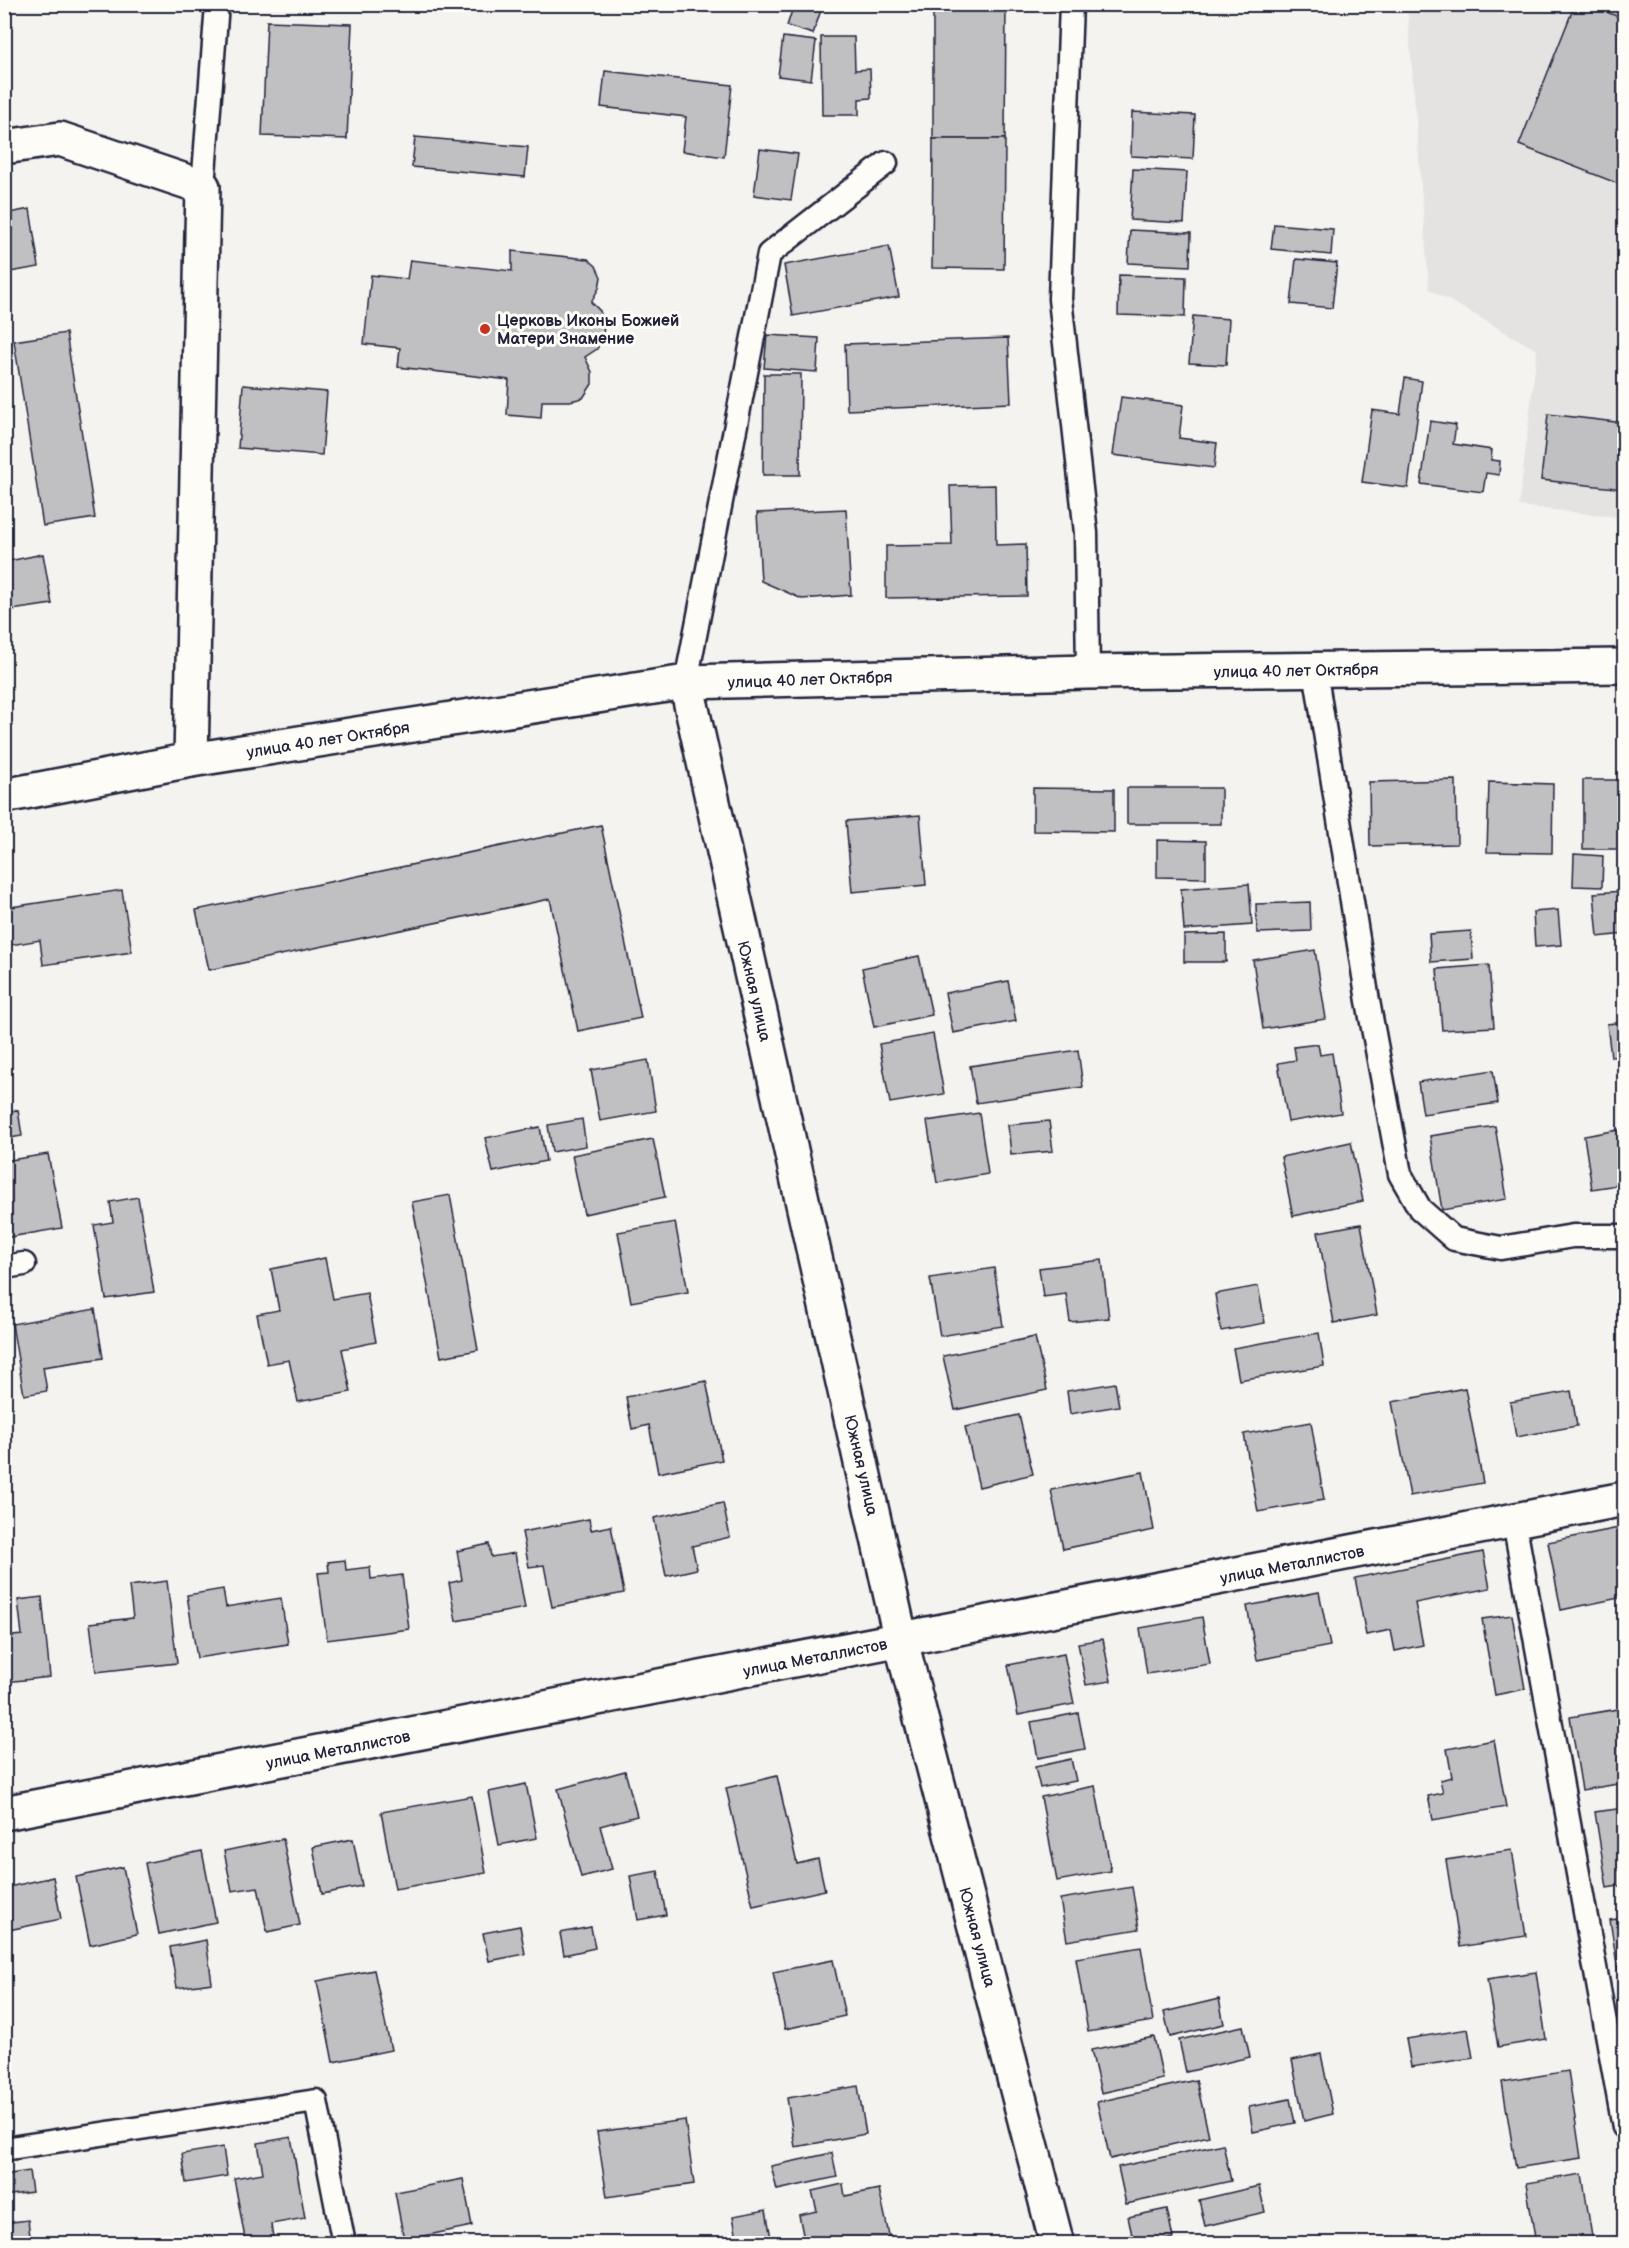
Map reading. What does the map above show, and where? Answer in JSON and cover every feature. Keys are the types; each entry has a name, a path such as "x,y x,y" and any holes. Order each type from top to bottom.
{"street":[{"path":"4,147 60,139 203,187 191,760"},
{"name":"улица 40 лет Октября","path":"4,796 191,760 686,682 1088,672 1624,666"},
{"name":"Южная улица","path":"686,682 901,1641 1057,2244"},
{"name":"улица Металлистов","path":"4,1813 901,1641 1624,1499"}],"lane":[{"path":"203,187 217,4"},
{"path":"1071,4 1060,299 1086,533 1088,672"},
{"path":"686,682 769,254 886,163"},
{"path":"1315,669 1368,1001 1400,1174 1420,1209 1454,1239 1501,1248 1573,1236 1624,1236"},
{"path":"1514,1521 1624,2127"},
{"path":"4,2149 316,2101 344,2244"}],"shaded area":[{"path":"1407,5 1624,5 1624,518 1519,506 1537,350 1429,289"}],"building":[{"path":"794,4 823,4 813,34 787,26"},
{"path":"933,4 1006,4 1005,139 933,139"},
{"path":"1575,4 1587,4 1624,19 1624,186 1519,145"},
{"path":"267,21 352,24 347,139 262,136"},
{"path":"783,37 816,41 811,80 778,76"},
{"path":"821,37 854,37 855,70 870,69 871,98 859,99 859,115 822,115"},
{"path":"605,71 732,85 724,157 682,151 686,117 601,107"},
{"path":"1132,112 1195,115 1193,159 1131,156"},
{"path":"415,137 528,147 525,177 412,167"},
{"path":"933,139 1005,139 1004,269 932,268"},
{"path":"760,149 798,154 791,200 754,195"},
{"path":"1133,169 1187,172 1184,223 1130,220"},
{"path":"30,209 39,267 4,273 4,214"},
{"path":"1274,224 1333,229 1331,255 1271,249"},
{"path":"1130,230 1191,233 1190,266 1128,263"},
{"path":"889,246 899,297 793,316 784,265"},
{"name":"Церковь Иконы Божией Матери Знамение","path":"512,251 588,259 596,266 601,277 599,288 591,302 600,311 604,323 603,336 597,349 585,357 592,372 592,384 583,398 570,401 542,401 541,418 507,415 509,380 398,367 400,348 364,344 371,275 407,279 410,260 512,271"},
{"path":"1296,259 1337,263 1332,308 1291,304"},
{"path":"1119,275 1186,277 1185,317 1118,315"},
{"path":"1193,316 1229,319 1226,365 1189,363"},
{"path":"66,333 95,518 43,526 14,341"},
{"path":"767,335 819,338 817,372 764,368"},
{"path":"1008,338 1011,403 847,410 845,344"},
{"path":"764,374 801,374 800,475 763,475"},
{"path":"1405,378 1422,381 1408,488 1362,482 1372,410 1400,414"},
{"path":"243,385 327,392 322,455 238,448"},
{"path":"1121,397 1183,405 1179,438 1217,443 1214,468 1113,455"},
{"path":"1548,414 1624,423 1624,489 1541,480"},
{"path":"1430,421 1456,425 1453,444 1492,450 1491,460 1500,461 1499,475 1486,473 1483,492 1421,484"},
{"path":"995,485 996,545 1026,544 1027,596 886,598 886,546 952,545 950,486"},
{"path":"846,509 851,595 802,599 761,581 757,513"},
{"path":"43,554 52,604 12,610 4,562"},
{"path":"1456,780 1457,844 1370,846 1369,782"},
{"path":"1583,780 1624,780 1624,849 1583,849"},
{"path":"1489,782 1553,784 1552,853 1487,852"},
{"path":"1033,788 1114,789 1114,832 1033,831"},
{"path":"1127,788 1221,788 1221,824 1127,824"},
{"path":"920,815 926,885 852,892 846,821"},
{"path":"601,825 641,1018 578,1031 550,899 209,970 196,910"},
{"path":"1157,840 1206,841 1206,878 1157,877"},
{"path":"1574,854 1603,856 1602,887 1573,886"},
{"path":"1249,884 1252,925 1184,930 1181,889"},
{"path":"122,890 132,952 43,965 40,940 11,945 5,908"},
{"path":"1624,891 1624,934 1598,937 1594,893"},
{"path":"1310,902 1311,931 1257,933 1256,904"},
{"path":"1558,910 1561,945 1535,947 1533,912"},
{"path":"1471,931 1473,959 1431,962 1429,934"},
{"path":"1226,934 1226,962 1184,962 1184,935"},
{"path":"1315,950 1326,1019 1263,1029 1253,960"},
{"path":"919,956 932,1015 874,1027 862,968"},
{"path":"1489,965 1494,1027 1442,1030 1437,969"},
{"path":"1008,981 1016,1021 953,1033 945,993"},
{"path":"1624,1022 1624,1056 1611,1057 1607,1024"},
{"path":"933,1034 944,1094 890,1103 879,1044"},
{"path":"1318,1044 1320,1055 1332,1053 1341,1113 1288,1122 1278,1063 1296,1060 1294,1047"},
{"path":"1078,1050 1083,1087 976,1103 970,1066"},
{"path":"648,1060 656,1111 600,1121 591,1070"},
{"path":"1493,1070 1498,1103 1423,1114 1418,1082"},
{"path":"18,1110 22,1136 4,1139 4,1112"},
{"path":"979,1113 988,1174 937,1183 927,1121"},
{"path":"582,1119 586,1146 552,1152 548,1125"},
{"path":"1049,1121 1053,1151 1011,1155 1008,1125"},
{"path":"1495,1126 1507,1199 1442,1210 1430,1136"},
{"path":"540,1127 546,1161 493,1172 485,1138"},
{"path":"1624,1129 1624,1184 1592,1189 1584,1136"},
{"path":"653,1139 665,1197 584,1214 572,1155"},
{"path":"1351,1142 1363,1201 1293,1216 1281,1157"},
{"path":"48,1154 62,1228 4,1238 4,1161"},
{"path":"450,1195 478,1350 441,1357 412,1202"},
{"path":"138,1197 154,1292 106,1299 94,1225 113,1222 110,1202"},
{"path":"675,1222 688,1292 631,1302 618,1232"},
{"path":"1361,1224 1377,1315 1334,1323 1318,1232"},
{"path":"325,1258 333,1299 367,1293 376,1342 342,1349 351,1392 298,1402 289,1360 267,1364 257,1314 279,1310 271,1269"},
{"path":"1102,1260 1109,1318 1070,1322 1066,1294 1043,1297 1039,1268"},
{"path":"994,1268 1003,1326 940,1336 930,1278"},
{"path":"1258,1286 1265,1323 1221,1331 1215,1294"},
{"path":"95,1309 103,1358 43,1367 47,1391 24,1395 12,1324"},
{"path":"1319,1333 1324,1366 1239,1380 1233,1348"},
{"path":"1035,1337 1047,1390 955,1410 943,1356"},
{"path":"706,1381 722,1460 658,1473 649,1425 632,1429 626,1397"},
{"path":"1115,1383 1119,1406 1070,1414 1067,1391"},
{"path":"1465,1388 1483,1483 1410,1496 1392,1402"},
{"path":"1571,1391 1577,1426 1516,1437 1510,1402"},
{"path":"1019,1415 1033,1474 979,1487 965,1427"},
{"path":"1311,1422 1324,1500 1258,1512 1244,1434"},
{"path":"1143,1472 1154,1530 1063,1549 1051,1490"},
{"path":"723,1503 730,1537 692,1546 697,1569 666,1576 654,1518"},
{"path":"589,1519 591,1530 611,1526 624,1593 552,1607 544,1565 529,1567 522,1532"},
{"path":"1624,1527 1624,1597 1561,1610 1548,1542"},
{"path":"489,1544 491,1557 515,1553 525,1608 456,1621 449,1583 462,1580 457,1551"},
{"path":"1483,1552 1490,1588 1415,1603 1423,1645 1395,1651 1391,1630 1366,1635 1355,1578"},
{"path":"345,1560 346,1570 370,1567 371,1579 402,1575 409,1629 327,1640 318,1573 329,1572 328,1562"},
{"path":"167,1581 177,1663 96,1672 90,1623 133,1618 129,1586"},
{"path":"223,1589 226,1607 281,1598 288,1644 197,1658 187,1595"},
{"path":"1319,1592 1330,1646 1257,1660 1247,1606"},
{"path":"42,1597 50,1677 6,1682 4,1637 22,1635 18,1600"},
{"path":"1512,1615 1525,1689 1495,1695 1482,1619"},
{"path":"1202,1617 1210,1664 1147,1674 1140,1628"},
{"path":"1103,1639 1111,1681 1086,1685 1078,1643"},
{"path":"1064,1654 1074,1704 1018,1715 1008,1665"},
{"path":"1624,1708 1624,1783 1582,1790 1570,1717"},
{"path":"1078,1713 1085,1749 1038,1758 1031,1722"},
{"path":"1494,1740 1506,1807 1433,1820 1428,1796 1443,1793 1440,1780 1452,1777 1447,1749"},
{"path":"1071,1759 1076,1781 1040,1788 1035,1767"},
{"path":"625,1771 637,1816 600,1826 612,1869 581,1877 558,1789"},
{"path":"777,1776 797,1864 818,1859 825,1890 753,1906 726,1788"},
{"path":"526,1784 537,1838 499,1845 489,1792"},
{"path":"1095,1786 1111,1871 1057,1881 1041,1797"},
{"path":"472,1796 486,1873 395,1889 381,1812"},
{"path":"1624,1808 1624,1885 1607,1888 1595,1812"},
{"path":"283,1839 300,1925 267,1932 258,1887 232,1891 224,1851"},
{"path":"353,1839 362,1886 322,1894 313,1847"},
{"path":"1512,1850 1526,1936 1460,1947 1446,1860"},
{"path":"202,1851 216,1922 159,1934 145,1863"},
{"path":"123,1867 137,1934 90,1945 76,1877"},
{"path":"658,1871 666,1915 638,1920 630,1876"},
{"path":"53,1877 61,1919 4,1931 4,1888"},
{"path":"1132,1887 1139,1929 1067,1941 1060,1899"},
{"path":"1624,1918 1624,2002 1623,2002 1610,1920"},
{"path":"520,1926 525,1954 489,1961 483,1933"},
{"path":"591,1927 595,1948 564,1955 560,1933"},
{"path":"206,1940 212,1983 177,1988 170,1947"},
{"path":"1141,1947 1153,2021 1088,2032 1076,1958"},
{"path":"833,1960 845,2016 785,2029 773,1972"},
{"path":"374,1970 391,2050 333,2062 317,1981"},
{"path":"1536,1972 1546,2039 1498,2047 1487,1979"},
{"path":"1219,1999 1224,2024 1170,2037 1164,2012"},
{"path":"1243,2026 1250,2057 1186,2072 1179,2040"},
{"path":"1468,2029 1473,2058 1411,2067 1406,2039"},
{"path":"1154,2037 1163,2079 1101,2093 1091,2050"},
{"path":"1321,2054 1333,2114 1304,2121 1292,2060"},
{"path":"1568,2071 1581,2158 1516,2168 1502,2082"},
{"path":"1196,2080 1209,2136 1110,2159 1097,2102"},
{"path":"858,2086 866,2134 795,2147 787,2098"},
{"path":"1290,2099 1295,2123 1253,2132 1249,2107"},
{"path":"685,2120 694,2184 607,2197 597,2132"},
{"path":"291,2137 305,2218 271,2224 274,2244 246,2244 234,2178 263,2173 258,2143"},
{"path":"1223,2144 1231,2181 1126,2204 1118,2167"},
{"path":"223,2147 227,2176 186,2183 182,2154"},
{"path":"832,2153 837,2177 777,2190 771,2166"},
{"path":"29,2171 32,2192 4,2196 4,2175"},
{"path":"1582,2174 1593,2243 1536,2244 1526,2183"},
{"path":"463,2179 472,2226 404,2240 395,2192"},
{"path":"843,2184 845,2196 879,2189 891,2244 835,2244 834,2240 805,2244 799,2215 817,2211 812,2191"},
{"path":"1259,2186 1265,2212 1205,2226 1199,2200"},
{"path":"1167,2209 1173,2238 1148,2244 1134,2244 1128,2217"},
{"path":"766,2210 772,2244 738,2244 733,2216"},
{"path":"28,2220 31,2244 4,2244 4,2223"}],"place":[{"name":"Церковь Иконы Божией Матери Знамение","path":"485,329"}]}
